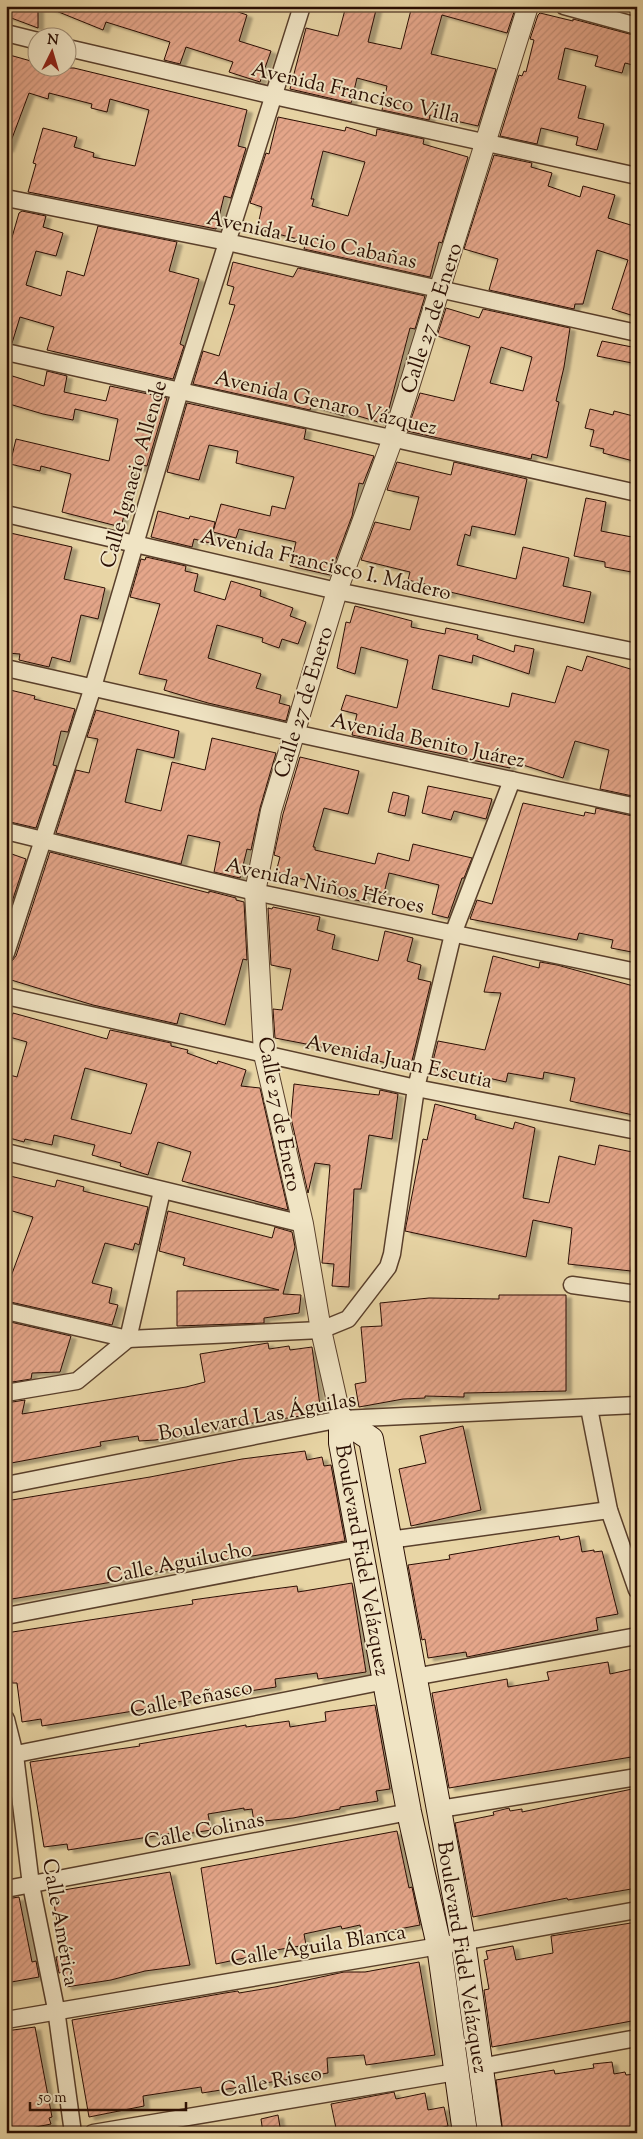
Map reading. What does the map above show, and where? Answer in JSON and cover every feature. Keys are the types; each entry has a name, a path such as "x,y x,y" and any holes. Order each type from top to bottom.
{"main road":[{"name":"Boulevard Fidel Velázquez","path":"341,1419 371,1439 463,1941 490,2133"},
{"name":"Boulevard Fidel Velázquez","path":"341,1419 341,1443 409,1812 439,1946 465,2133"}],"street":[{"name":"Calle Ignacio Allende","path":"6,953 93,687 180,391 302,6"},
{"name":"Calle 27 de Enero","path":"341,1419 321,1330 302,1224 264,1054 255,892 271,811 337,591 393,438 528,6"},
{"path":"564,6 637,26"},
{"path":"6,33 28,38"},
{"name":"Avenida Francisco Villa","path":"78,50 486,143 636,174"},
{"name":"Avenida Lucio Cabañas","path":"7,202 227,242 637,333"},
{"name":"Avenida Genaro Vázquez","path":"6,352 637,493"},
{"name":"Avenida Francisco I. Madero","path":"6,514 337,591 637,652"},
{"name":"Avenida Benito Juárez","path":"6,668 294,733 637,807"},
{"path":"6,1311 128,1339 321,1330 348,1319 388,1267 392,1254 416,1088 453,934 512,780"},
{"name":"Avenida Niños Héroes","path":"6,831 255,892 637,972"},
{"name":"Avenida Juan Escutia","path":"6,996 416,1088 637,1131"},
{"path":"6,1152 302,1224"},
{"path":"6,1393 77,1381 128,1339 162,1191"},
{"path":"572,1285 637,1294"},
{"name":"Boulevard Las Águilas","path":"6,1485 341,1419 637,1405"},
{"path":"588,1408 609,1510 637,1590"},
{"path":"390,1540 609,1510"},
{"name":"Calle Aguilucho","path":"6,1616 360,1548"},
{"path":"414,1677 637,1636"},
{"name":"Calle Peñasco","path":"11,1755 385,1681"},
{"name":"Calle América","path":"6,1718 30,1884 56,2010 73,2133"},
{"path":"440,1809 637,1777"},
{"name":"Calle Colinas","path":"6,1889 409,1812"},
{"name":"Calle Águila Blanca","path":"6,2020 637,1910"},
{"path":"480,2067 637,2038"},
{"name":"Calle Risco","path":"93,2133 456,2072"}],"building":[{"path":"6,6 38,6 38,28 6,16"},
{"path":"44,6 221,6 247,15 239,41 271,51 260,82 229,72 233,62 186,47 180,64 164,60 170,42 106,22 103,30"},
{"path":"346,6 377,6 368,42 401,49 412,6 506,6 515,9 507,33 442,15 431,54 496,69 478,126 430,115 429,120 382,110 387,86 357,78 351,103 290,89 306,28 338,36"},
{"path":"540,13 573,21 573,19 637,36 637,66 625,63 622,73 595,66 598,56 565,48 558,79 586,86 578,118 604,124 597,150 576,145 578,137 541,128 537,144 500,136 519,75 522,76 524,71 526,72 534,40 530,39"},
{"path":"6,54 28,60 28,78 78,78 78,69 247,110 238,146 246,148 231,198 224,196 216,229 28,192 36,164 33,163 43,128 77,137 74,147 94,153 93,157 135,166 149,110 110,99 107,112 91,108 92,104 49,93 48,99 29,93 8,149 6,149"},
{"path":"278,117 345,131 346,127 376,136 377,129 424,139 423,144 468,157 442,243 439,242 430,277 304,249 306,241 257,229 262,207 250,203 266,153 269,154","holes":["323,151 365,162 348,216 312,206 314,199 311,199"]},
{"path":"494,155 532,163 531,167 552,173 548,186 580,197 583,186 615,195 608,218 637,227 637,317 612,309 628,260 597,250 583,304 575,304 574,309 489,290 498,259 464,249"},
{"path":"22,211 46,216 43,227 63,233 56,256 36,251 26,285 61,296 67,271 84,276 98,226 177,242 169,271 199,279 180,344 184,346 173,379 47,350 54,327 20,317 12,343 6,342 6,258 19,213"},
{"path":"233,262 293,277 298,268 425,296 415,329 410,328 385,424 345,412 344,416 311,406 310,410 193,384 203,351 219,356 235,305 229,304 234,287 227,285"},
{"path":"446,308 479,318 483,309 570,328 556,401 559,402 547,458 532,454 531,459 407,431 420,393 454,401 470,346 437,336","holes":["501,347 532,357 523,391 490,383"]},
{"path":"602,341 637,348 637,364 597,356"},
{"path":"47,371 67,376 64,392 106,401 110,386 167,398 147,466 142,465 141,469 136,468 121,527 62,512 71,474 41,466 40,471 10,464 16,439 109,461 118,419 75,409 73,420 43,414 6,403 6,374 44,386"},
{"path":"187,403 306,429 304,439 374,456 363,484 359,483 352,516 330,575 290,566 296,542 239,529 236,538 213,532 221,504 270,516 272,506 285,509 294,477 236,463 238,451 209,445 199,480 167,472"},
{"path":"590,409 613,415 614,411 637,417 637,462 603,453 604,449 590,446 594,430 585,428"},
{"path":"397,462 451,475 454,462 527,479 515,535 472,526 470,536 465,534 457,565 516,579 523,547 569,558 563,586 591,592 584,623 450,592 450,595 428,590 429,585 408,580 410,572 361,560 375,522 410,530 419,497 387,490"},
{"path":"586,498 606,502 601,531 637,538 637,573 605,567 605,562 574,556"},
{"path":"158,511 189,519 190,516 215,522 210,543 194,539 192,547 151,537"},
{"path":"6,532 72,547 64,579 105,588 98,619 81,615 70,662 52,657 49,667 19,660 20,654 6,653"},
{"path":"146,557 186,566 185,571 198,574 194,591 225,600 231,581 261,590 260,596 293,608 290,616 306,622 298,644 282,639 279,648 262,642 263,638 217,625 208,658 261,674 256,688 281,695 279,703 290,706 286,721 208,703 164,690 167,680 139,674 160,604 130,597 141,559 145,560"},
{"path":"355,606 412,621 411,627 445,634 446,628 478,635 477,639 514,652 515,645 534,649 529,674 473,655 472,663 439,655 432,689 509,707 512,693 555,703 567,666 582,671 587,656 637,671 637,797 600,789 609,750 575,741 563,778 511,761 510,768 352,735 357,714 341,710 346,695 397,708 408,660 361,647 355,674 337,668 346,622 350,623"},
{"path":"6,689 35,696 34,699 75,709 68,732 61,731 53,765 57,766 36,828 6,821"},
{"path":"96,710 179,731 174,758 137,749 125,802 161,811 172,762 205,770 212,738 276,753 260,808 251,850 247,849 240,878 214,872 220,842 188,835 181,864 56,833 76,770 89,773 98,739 87,737"},
{"path":"300,757 359,771 348,814 324,808 313,847 315,847 315,850 375,864 378,853 409,861 413,844 472,858 464,878 462,878 448,918 432,914 439,885 389,873 384,893 368,889 365,902 333,895 335,888 276,872 280,857 274,855 283,814"},
{"path":"428,786 492,799 486,819 454,811 451,820 422,813"},
{"path":"393,792 409,796 405,816 388,812"},
{"path":"523,803 584,816 585,812 595,814 596,808 637,817 637,953 611,948 613,940 579,933 577,940 470,919 477,900 492,904"},
{"path":"6,852 26,859 6,920"},
{"path":"50,852 209,893 209,891 244,902 247,960 243,959 225,1025 180,1013 177,1024 93,1005 8,979 11,969 6,968 6,963 12,961 16,956"},
{"path":"273,907 320,917 317,930 335,935 332,949 378,961 385,931 413,938 407,961 421,965 418,979 431,982 410,1069 332,1049 275,1038 273,1009 282,1010 291,969 271,965 268,908 272,909"},
{"path":"493,956 539,968 540,962 557,965 637,987 637,1100 633,1115 570,1101 575,1078 544,1072 543,1079 508,1073 506,1082 471,1074 469,1082 430,1073 438,1041 485,1050 501,993 484,992"},
{"path":"13,1013 107,1039 110,1030 171,1043 171,1046 188,1050 187,1053 217,1064 218,1061 246,1070 241,1086 260,1088 288,1210 182,1181 191,1152 158,1142 148,1175 120,1166 121,1163 92,1155 95,1145 54,1135 52,1145 25,1139 24,1142 6,1137 6,1074 17,1077 27,1042 6,1036","holes":["85,1068 147,1084 131,1134 71,1119"]},
{"path":"294,1084 379,1095 380,1090 398,1094 392,1139 369,1135 361,1189 354,1189 349,1287 332,1286 334,1264 322,1263 330,1165 315,1163 308,1193 291,1118"},
{"path":"435,1104 476,1115 475,1119 513,1129 515,1122 535,1128 523,1198 549,1203 559,1156 595,1165 599,1145 637,1153 637,1247 634,1247 631,1271 568,1264 572,1228 533,1220 526,1257 405,1231 423,1139 427,1140"},
{"path":"6,1175 55,1187 57,1180 84,1187 83,1191 148,1207 139,1245 135,1243 133,1250 105,1243 92,1283 112,1288 109,1303 118,1305 112,1325 6,1301 10,1279 33,1217 9,1210 11,1204 6,1203"},
{"path":"168,1211 272,1238 275,1227 292,1232 295,1247 283,1294 301,1295 299,1313 264,1318 264,1323 177,1326 177,1291 279,1290 183,1265 185,1258 159,1251"},
{"path":"499,1295 566,1295 566,1391 464,1393 464,1397 425,1396 425,1398 403,1399 359,1407 355,1384 366,1382 361,1327 382,1326 380,1303 429,1298 499,1299"},
{"path":"6,1321 71,1336 60,1372 32,1373 31,1379 6,1383"},
{"path":"268,1343 269,1349 289,1346 290,1350 312,1347 321,1413 192,1432 193,1434 155,1440 139,1441 138,1436 100,1442 101,1446 6,1464 6,1403 25,1400 22,1414 186,1387 205,1382 200,1354"},
{"path":"463,1426 481,1510 411,1526 399,1469 426,1463 420,1436"},
{"path":"305,1451 307,1460 322,1457 324,1466 331,1465 345,1541 147,1573 130,1579 6,1600 6,1501 150,1477 242,1459"},
{"path":"559,1536 560,1540 579,1536 582,1552 602,1551 618,1614 596,1618 598,1630 467,1657 466,1652 428,1658 425,1639 422,1640 408,1565 450,1559 449,1555"},
{"path":"352,1583 366,1672 318,1679 317,1673 275,1679 276,1687 170,1703 170,1705 42,1726 41,1719 22,1722 17,1683 12,1683 6,1633 193,1604 192,1600 297,1586 298,1592"},
{"path":"608,1662 610,1674 637,1668 637,1756 449,1788 432,1693 507,1679 508,1687 549,1680 547,1672"},
{"path":"375,1705 390,1789 376,1791 378,1801 340,1807 340,1809 293,1818 254,1822 252,1809 244,1810 244,1808 208,1814 211,1830 174,1836 173,1833 68,1850 67,1844 44,1847 30,1762 140,1746 139,1744 246,1725 246,1727 289,1721 290,1727 326,1721 325,1712"},
{"path":"637,1788 637,1888 568,1900 567,1898 473,1917 455,1823 494,1815 493,1812 509,1808 510,1811 522,1809 522,1812"},
{"path":"397,1831 409,1888 412,1887 420,1925 362,1936 360,1925 342,1929 341,1926 304,1934 306,1945 258,1953 258,1955 216,1964 201,1868"},
{"path":"170,1872 190,1965 145,1971 111,1980 66,1987 63,1972 59,1973 56,1957 63,1956 52,1892"},
{"path":"19,1897 32,1962 36,1961 39,1977 6,1983 6,1899"},
{"path":"637,1922 637,2020 492,2047 484,1990 489,1989 484,1960 488,1959 486,1951 513,1946 516,1960 553,1953 551,1936"},
{"path":"419,1962 435,2055 366,2065 364,2055 327,2058 328,2073 202,2093 201,2087 143,2096 144,2106 89,2117 72,2020 225,1993 238,1991 239,1993 275,1987 344,1972 365,1972"},
{"path":"35,2027 52,2117 49,2118 51,2124 6,2133 6,2031"},
{"path":"612,2062 614,2074 625,2072 626,2075 637,2074 637,2133 503,2133 496,2080 554,2070 555,2074 594,2068 593,2064"},
{"path":"394,2092 396,2099 425,2093 428,2110 444,2107 448,2126 431,2130 432,2133 337,2133 331,2104"},
{"path":"278,2115 281,2133 263,2133 261,2119"}]}
